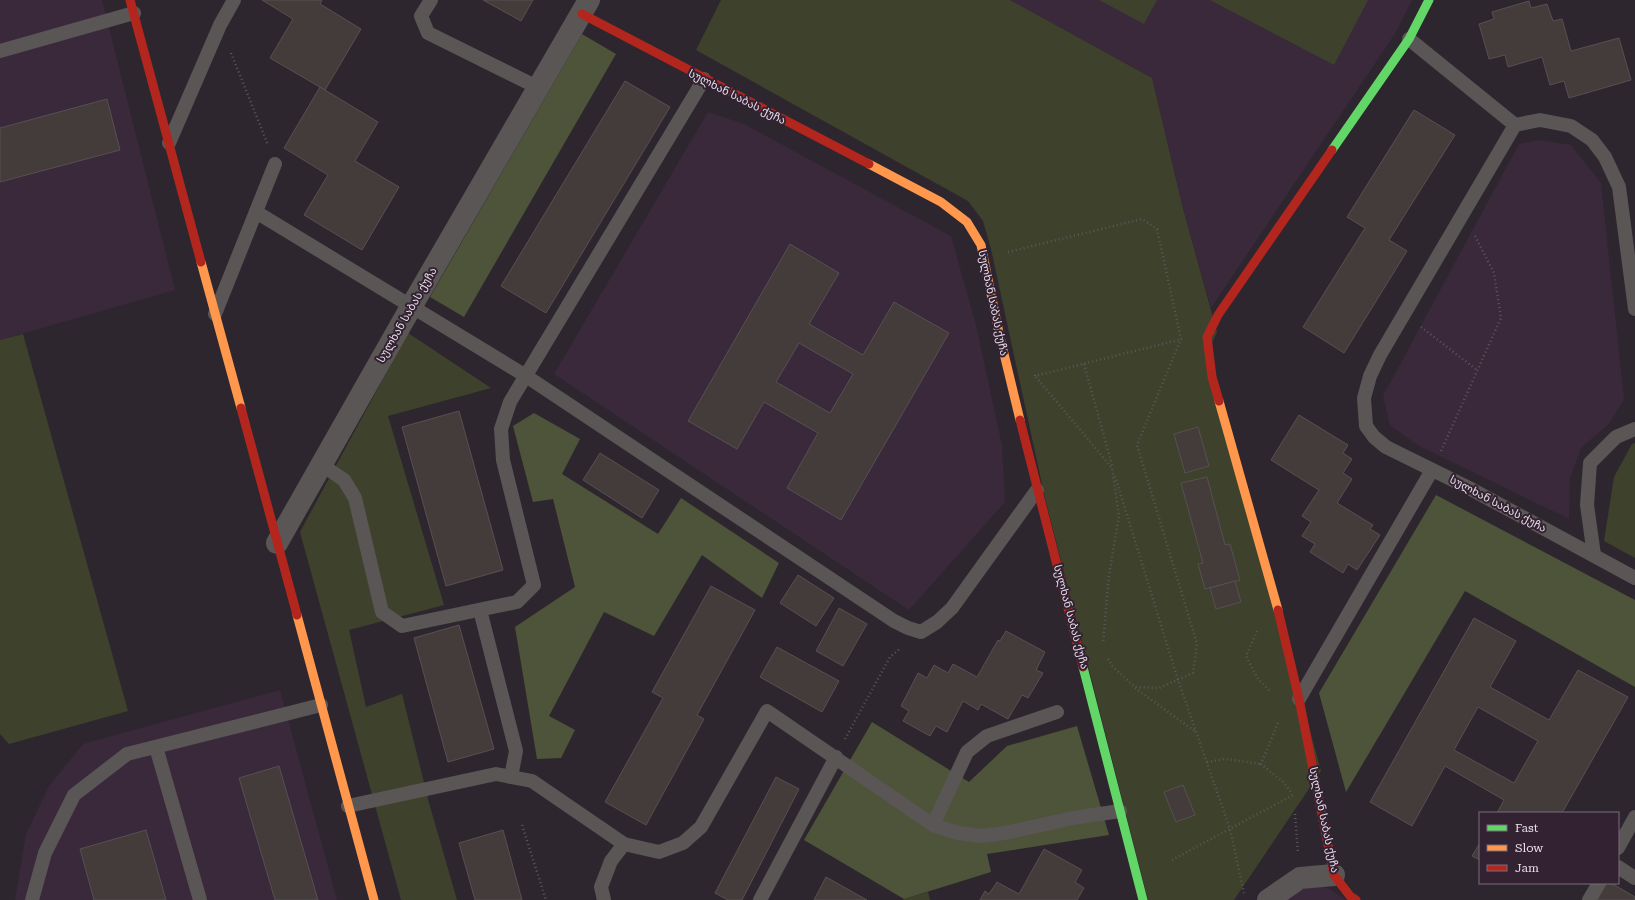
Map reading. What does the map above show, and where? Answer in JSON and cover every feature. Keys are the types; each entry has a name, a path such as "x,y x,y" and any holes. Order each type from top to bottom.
{"street":[{"path":"1207,337 1218,315 1409,39 1429,0"},
{"path":"132,7 374,900"},
{"name":"სულხან საბას ქუჩა","path":"277,543 411,307 585,7 704,79 941,202 967,222 981,245 999,332 1037,490 1143,900"},
{"name":"სულხან საბას ქუჩა","path":"1207,337 1212,377 1274,592 1299,699 1334,875 1350,896 1356,900"},
{"path":"1268,900 1300,878 1334,875"}],"lane":[{"path":"169,143 220,25 234,0"},
{"path":"431,0 421,16 428,33 539,88"},
{"path":"0,52 132,7"},
{"path":"1409,39 1515,125"},
{"path":"322,464 344,480 355,498 382,612 402,626 517,602 534,585 503,460 501,429 510,402 704,79"},
{"path":"1404,314 1515,125 1540,120 1571,126 1592,140 1605,157 1619,187 1635,309"},
{"path":"215,314 275,164"},
{"path":"256,212 526,376 894,621 921,632 937,622 952,608 1037,490"},
{"name":"სულხან საბას ქუჩა","path":"1404,314 1380,355 1370,376 1364,398 1366,426 1374,437 1386,447 1470,488 1635,578"},
{"path":"1594,555 1587,505 1590,463 1616,437 1635,429"},
{"path":"1299,699 1432,470"},
{"path":"480,610 516,751 512,777"},
{"path":"32,900 45,853 74,795 127,754 321,705"},
{"path":"348,806 496,774 532,781 624,844 660,852 683,843 701,826 767,710 933,825 958,833 982,836 1005,833 1073,818 1120,811"},
{"path":"933,825 967,752 987,736 1057,712"},
{"path":"156,747 200,900"},
{"path":"760,900 836,757"},
{"path":"1619,846 1635,817"},
{"path":"604,900 601,886 610,861 624,844"},
{"path":"1619,868 1635,878"},
{"path":"1589,900 1598,884"}],"path":[{"path":"220,25 275,164"},
{"path":"1432,470 1501,318 1494,273 1463,214"},
{"path":"1006,258 1008,252 1142,220 1157,229 1180,339 1137,445 1197,644 1193,673 1159,688 1135,687"},
{"path":"1404,314 1477,370"},
{"path":"1035,376 1180,339 1207,337"},
{"path":"1084,364 1112,468 1178,680 1230,828 1246,900"},
{"path":"1032,370 1035,376 1112,468 1119,516 1108,575 1103,649"},
{"path":"836,757 890,657 921,632"},
{"path":"1106,655 1113,667 1135,687 1196,733"},
{"path":"1261,764 1280,716"},
{"path":"1207,762 1225,759 1261,764 1283,782 1293,794 1294,802"},
{"path":"1172,860 1293,794"},
{"path":"1294,810 1300,878"},
{"path":"522,825 546,900"}],"shaded area":[{"path":"0,0 102,0 175,290 0,340"},
{"path":"1010,0 1412,0 1396,32 1211,308 1182,205 1152,78"},
{"path":"708,112 744,124 951,236 976,325 1002,445 1005,502 909,610 554,374"},
{"path":"1539,140 1571,145 1601,183 1624,399 1609,424 1581,448 1570,478 1569,519 1417,445 1390,425 1383,396 1519,144"},
{"path":"280,690 337,900 15,900 26,834 49,786 83,744"},
{"path":"1308,881 1329,889 1346,900 1278,900"}],"green space":[{"path":"721,0 1010,0 1152,78 1182,205 1217,332 1207,353 1321,771 1234,900 1148,900 1045,498 991,249 983,221 968,201 696,50"},
{"path":"1099,0 1157,0 1144,24"},
{"path":"1210,0 1368,0 1334,65"},
{"path":"582,34 616,54 464,317 430,297"},
{"path":"408,333 491,388 388,416 444,605 349,630 366,707 402,694 429,803 457,900 401,900 300,532"},
{"path":"23,334 128,711 9,744 0,734 0,340"},
{"path":"534,413 580,439 562,474 658,534 681,498 779,563 762,598 702,555 654,636 604,612 549,716 575,730 561,758 537,759 515,627 575,587 553,499 533,502 513,426"},
{"path":"1635,443 1635,558 1604,541 1614,477 1632,444"},
{"path":"1436,495 1635,600 1635,687 1465,591 1346,792 1319,693"},
{"path":"872,722 969,782 1007,746 1077,726 1109,835 987,854 991,872 904,899 804,840"},
{"path":"928,892 930,900 903,900 904,899"}],"building":[{"path":"262,0 322,0 320,4 361,29 325,90 270,58 293,19"},
{"path":"483,0 533,0 521,21"},
{"path":"1529,1 1531,8 1547,4 1553,21 1562,19 1571,51 1619,38 1631,80 1569,98 1564,81 1550,85 1542,57 1508,67 1505,55 1489,59 1479,24 1494,19 1492,12"},
{"path":"625,81 670,107 546,313 501,286"},
{"path":"320,87 378,122 355,161 399,187 362,250 304,215 328,175 284,148"},
{"path":"107,99 120,150 0,182 0,128"},
{"path":"1414,110 1455,135 1389,240 1407,251 1344,353 1303,327 1365,228 1347,217"},
{"path":"790,244 839,273 809,324 863,355 894,302 949,333 841,520 787,488 818,433 764,402 737,449 688,421","holes":["799,343 853,374 830,413 776,382"]},
{"path":"459,411 503,570 446,586 402,427"},
{"path":"1299,415 1348,445 1343,453 1352,459 1343,473 1352,479 1337,503 1373,525 1370,529 1380,535 1357,570 1348,564 1343,573 1310,552 1315,544 1302,536 1311,522 1302,516 1319,490 1271,460"},
{"path":"1198,427 1209,466 1185,473 1174,434"},
{"path":"600,453 659,490 642,518 583,480"},
{"path":"1207,477 1225,545 1230,544 1240,580 1205,589 1198,564 1203,563 1181,483"},
{"path":"798,575 834,598 816,626 780,603"},
{"path":"1235,581 1241,602 1216,609 1210,588"},
{"path":"711,586 755,610 697,715 704,719 646,825 605,802 663,698 652,692"},
{"path":"839,608 867,624 843,666 816,651"},
{"path":"1474,618 1516,641 1490,687 1549,720 1578,670 1628,697 1563,812 1498,812 1504,800 1445,766 1412,826 1370,802","holes":["1478,707 1538,741 1514,783 1454,750"]},
{"path":"459,625 494,749 448,762 414,638"},
{"path":"1006,631 1045,652 1036,670 1043,673 1028,698 1022,695 1008,719 981,704 978,710 963,701 947,732 936,726 930,736 903,721 909,711 901,706 918,673 927,678 934,665 948,673 953,664 977,677 998,640 1000,641"},
{"path":"777,647 839,681 822,712 760,677"},
{"path":"279,766 318,900 275,900 239,778"},
{"path":"776,777 799,789 742,900 728,900 715,893"},
{"path":"1183,785 1195,815 1176,822 1164,792"},
{"path":"146,830 166,900 94,900 80,849"},
{"path":"503,830 522,900 475,900 459,843"},
{"path":"1479,845 1479,860 1472,856"},
{"path":"1044,849 1082,870 1075,882 1084,888 1077,900 980,900 985,891 989,894 997,882 1019,894"},
{"path":"826,877 867,900 814,900"},
{"path":"1606,884 1613,884 1635,897 1635,900 1597,900"}],"traffic: fast":[{"path":"1332,150 1409,39 1429,0"},
{"path":"1083,667 1143,900"}],"traffic: slow":[{"path":"869,164 941,202 967,222 981,245 999,333 1020,420"},
{"path":"201,262 241,408"},
{"path":"1219,401 1278,610"},
{"path":"297,615 374,900"}],"traffic: jam":[{"path":"130,0 201,262"},
{"path":"582,14 869,164"},
{"path":"1219,401 1212,377 1207,337 1218,315 1332,150"},
{"path":"241,408 297,615"},
{"path":"1020,420 1083,667"},
{"path":"1278,610 1299,699 1334,875 1350,896 1356,900"}]}
